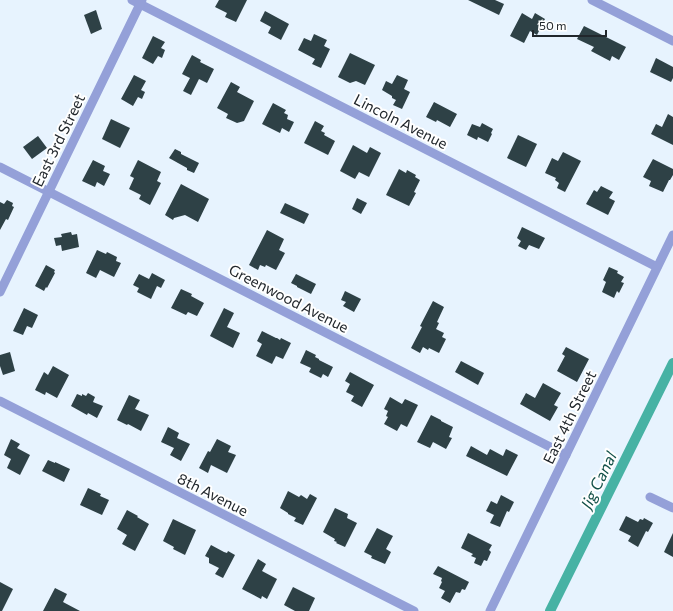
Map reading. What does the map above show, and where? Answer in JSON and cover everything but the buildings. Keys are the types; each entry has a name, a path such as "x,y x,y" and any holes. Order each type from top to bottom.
{"street":[{"path":"592,0 673,42"},
{"name":"East 3rd Street","path":"0,292 49,192 138,1"},
{"name":"Lincoln Avenue","path":"138,1 657,267"},
{"name":"Greenwood Avenue","path":"0,167 566,455"},
{"name":"East 4th Street","path":"490,611 673,235"},
{"name":"8th Avenue","path":"0,401 414,611"},
{"path":"650,497 673,508"}],"waterway":[{"name":"Jig Canal","path":"550,611 673,363"}]}
